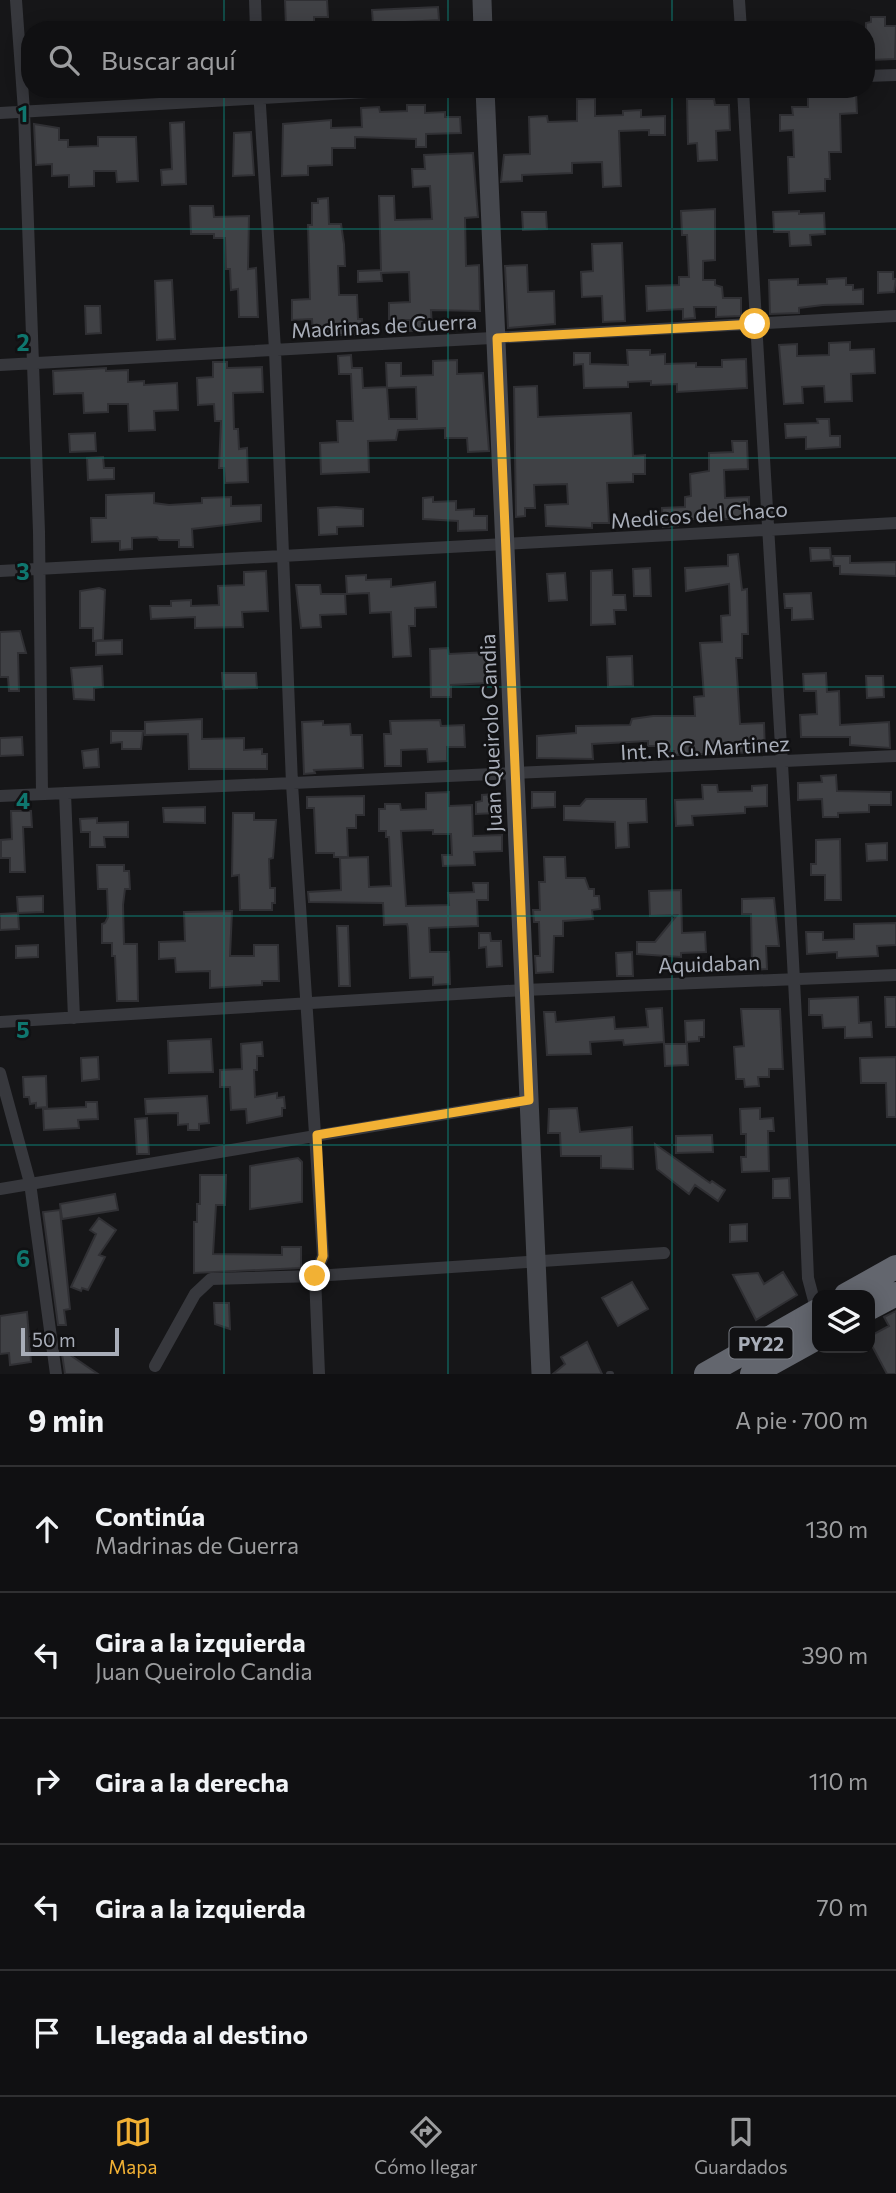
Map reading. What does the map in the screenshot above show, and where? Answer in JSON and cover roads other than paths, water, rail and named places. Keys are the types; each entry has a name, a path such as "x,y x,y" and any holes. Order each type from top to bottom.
{"highway":[{"path":"855,1290 896,1267"},
{"path":"875,1305 896,1294"},
{"name":"PY22","path":"705,1374 812,1315"},
{"name":"PY22","path":"752,1374 812,1341"}],"street":[{"path":"16,0 21,69"},
{"path":"255,0 256,21"},
{"path":"482,0 483,21"},
{"path":"739,0 740,21"},
{"path":"875,76 896,75"},
{"path":"23,98 40,568 42,794"},
{"path":"0,113 194,98"},
{"path":"260,98 275,350 292,784 323,1256 315,1276 319,1374"},
{"name":"Juan Queirolo Candia","path":"485,98 541,1374"},
{"path":"743,98 766,529 796,979 808,1278 812,1293"},
{"name":"Madrinas de Guerra","path":"0,365 896,316"},
{"name":"Medicos del Chaco","path":"0,571 896,523"},
{"name":"Int. R. G. Martinez","path":"0,796 896,756"},
{"path":"65,793 74,1018"},
{"name":"Aquidaban","path":"0,1022 524,990 896,975"},
{"path":"0,1073 30,1183 55,1374"},
{"path":"0,1189 529,1100"},
{"path":"155,1366 195,1294 211,1279 315,1276 664,1253"}]}
